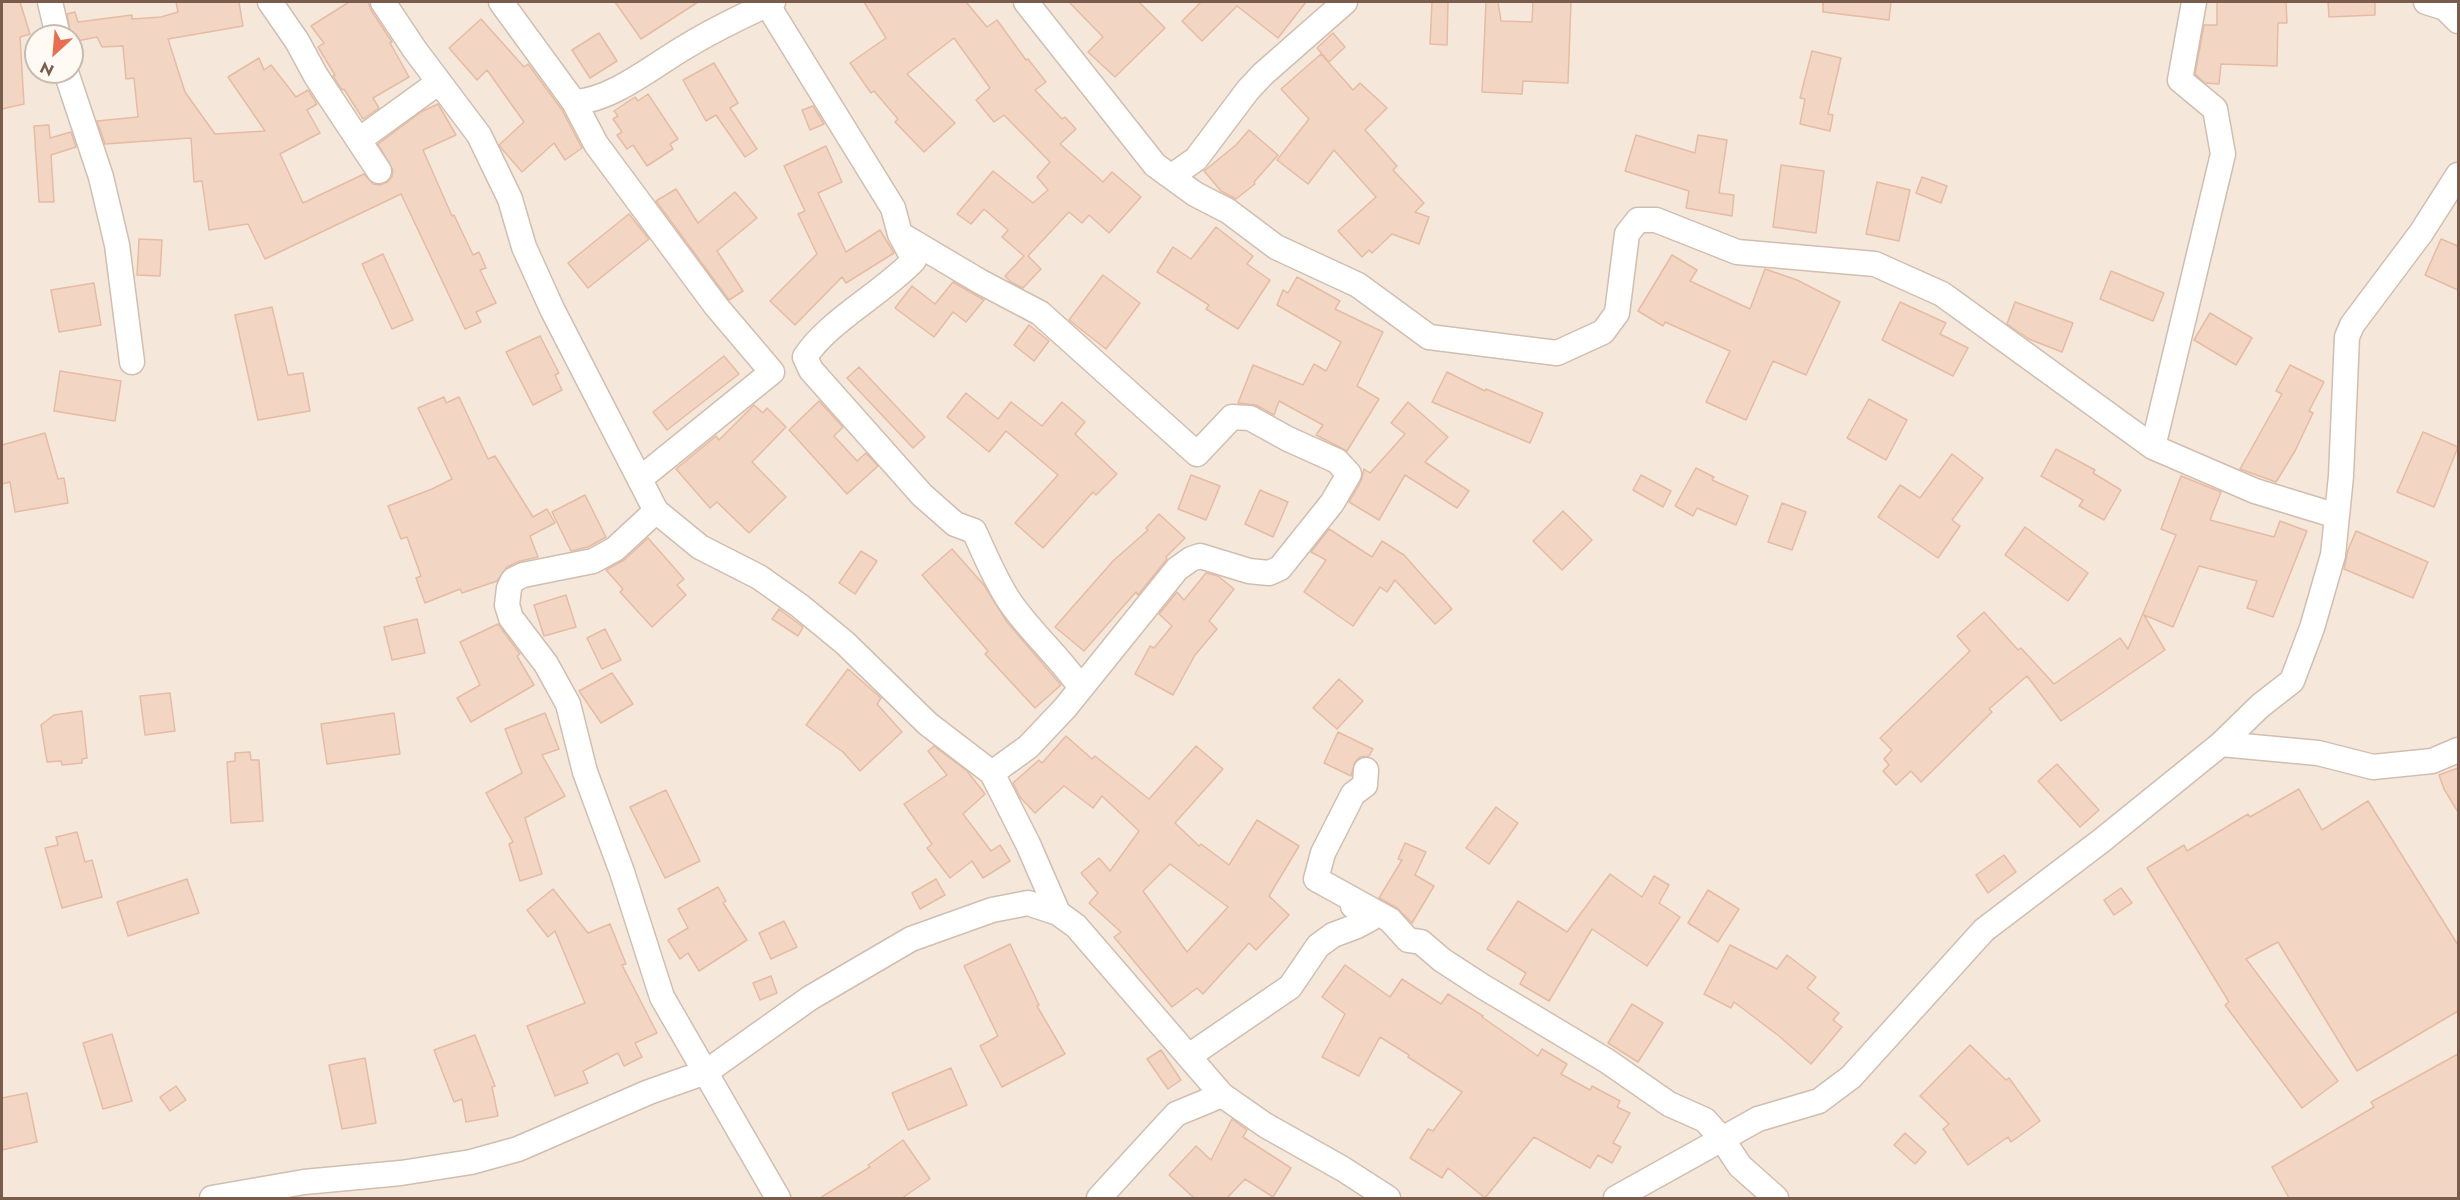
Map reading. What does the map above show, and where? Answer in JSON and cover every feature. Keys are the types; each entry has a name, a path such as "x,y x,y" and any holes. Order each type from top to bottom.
{"street":[{"path":"50,2 55,24"},
{"path":"270,2 297,41 322,86 379,171"},
{"path":"383,2 479,135 492,159 510,199 524,247 552,309 656,511 700,547 759,577 800,606 844,643 928,724 992,773 1028,844 1058,913"},
{"path":"501,2 574,102 603,153 716,306 772,372 641,478"},
{"path":"1026,2 1155,165 1195,194 1228,211 1276,247 1358,285 1429,337 1557,353 1603,332 1617,313 1627,234 1638,220 1656,220 1737,252 1875,264 1942,294 2153,447 2255,491 2337,516"},
{"path":"1172,176 1196,159 1255,82 1280,57 1344,2"},
{"path":"2153,447 2223,154 2215,109 2180,80 2194,2"},
{"path":"2426,2 2445,8 2458,21"},
{"path":"574,102 591,99 639,78 682,48 770,3 893,208 900,234 914,260 897,278 811,347 805,357 811,370 922,495 955,524 974,531 1009,601 1031,629 1068,668 1081,688"},
{"path":"359,141 439,82"},
{"path":"70,84 101,177 117,245 132,362"},
{"path":"1195,194 1196,159"},
{"path":"1616,1198 1758,1119 1819,1101 1851,1077 1984,930 2101,841 2221,744 2259,706 2292,681 2312,628 2333,555 2347,337 2352,325 2421,233 2458,175"},
{"path":"900,234 981,282 1040,313 1197,454 1232,417 1250,418 1288,439 1337,461 1349,474 1332,503 1280,568 1269,573 1249,571 1200,556 1191,559 1177,569 1081,688 1028,747 992,773"},
{"path":"656,511 615,549 593,561 524,575 513,580 508,588 507,605 511,618 546,664 568,704 585,772 622,872 662,997 778,1198"},
{"path":"2221,744 2318,753 2373,767 2432,761 2458,750"},
{"path":"1316,879 1323,853 1353,794 1365,785 1366,770"},
{"path":"1316,879 1390,920 1408,940 1421,942 1482,986 1597,1055 1669,1104 1705,1120 1722,1139 1740,1166 1776,1198"},
{"path":"1189,1056 1290,987 1318,946 1333,935 1370,919 1316,879"},
{"path":"212,1198 304,1182 401,1173 471,1162 518,1149 649,1092 706,1072 810,998 911,939 992,910 1028,903 1058,913 1076,926 1222,1095 1265,1125 1343,1169 1388,1198"},
{"path":"1099,1198 1176,1114 1222,1095"}],"shaded area":[{"path":"2,2 2458,2 2458,1198 2,1198"}],"building":[{"path":"2,2 20,2 27,24 24,24 24,36 20,37 24,104 2,109"},
{"path":"176,2 239,2 243,26 168,39 185,92 215,134 265,131 228,77 259,58 264,70 271,65 296,97 308,90 317,104 307,110 320,133 280,154 303,203 364,174 373,184 380,185 387,182 392,177 393,170 378,144 421,112 438,104 456,135 423,150 452,216 454,215 473,255 479,252 486,268 480,270 496,303 476,312 481,322 465,329 401,194 265,259 248,224 209,230 202,181 194,182 191,138 105,144 97,121 138,117 134,78 126,79 123,46 102,47 97,37 84,40 84,24 69,24 67,14 75,12 78,22 132,15 132,19 161,17 178,12"},
{"path":"349,2 368,2 392,42 390,43 409,77 373,98 379,108 363,119 333,76 335,75 318,47 324,43 311,26"},
{"path":"615,2 698,2 641,39"},
{"path":"864,2 966,2 987,27 997,20 1026,60 1028,59 1046,82 1035,90 1062,119 1065,117 1076,129 1060,144 1103,182 1112,172 1141,197 1109,233 1089,215 1082,223 1069,212 1028,256 1041,269 1023,288 1011,282 1005,276 1024,256 1002,237 1008,230 984,209 971,224 957,214 993,171 1033,203 1048,190 1037,177 1050,162 1004,115 994,122 976,100 990,88 954,38 907,74 955,123 924,152 895,122 898,119 874,91 871,93 850,63 886,38"},
{"path":"1069,2 1139,2 1165,28 1115,77 1088,52 1103,37"},
{"path":"1201,2 1306,2 1278,38 1237,6 1202,41 1182,21"},
{"path":"1432,2 1448,2 1447,45 1430,44"},
{"path":"1486,2 1498,2 1501,21 1532,22 1533,2 1571,2 1568,83 1523,81 1522,94 1482,92"},
{"path":"1823,2 1891,2 1889,20 1823,12"},
{"path":"2217,2 2286,2 2287,23 2278,23 2277,66 2221,64 2219,84 2205,83 2195,74 2204,25 2217,25"},
{"path":"2328,2 2375,2 2375,15 2329,17"},
{"path":"481,19 524,67 528,64 562,110 582,148 565,160 554,143 522,172 499,145 524,122 487,70 477,80 449,48"},
{"path":"599,33 617,61 590,78 572,50"},
{"path":"1333,33 1345,47 1329,62 1317,48"},
{"path":"1812,51 1841,58 1828,114 1833,115 1830,131 1800,124 1805,99 1800,98"},
{"path":"1321,54 1353,90 1360,83 1387,108 1365,130 1397,166 1393,170 1424,203 1415,212 1429,217 1419,244 1392,234 1372,253 1369,250 1362,257 1338,231 1376,197 1334,150 1308,184 1277,160 1309,119 1281,89"},
{"path":"714,63 738,103 730,108 757,149 745,157 716,115 706,121 683,80"},
{"path":"648,94 678,139 670,144 673,149 647,166 633,145 627,149 617,135 622,132 613,119 618,116 614,111 635,97 638,101"},
{"path":"813,106 824,124 810,130 802,110"},
{"path":"49,125 50,138 71,132 76,147 51,155 54,202 39,202 34,126"},
{"path":"1249,130 1278,155 1254,182 1255,184 1236,199 1221,191 1204,171 1236,145"},
{"path":"1636,135 1695,153 1698,135 1727,140 1719,193 1734,195 1732,216 1686,208 1689,191 1625,171"},
{"path":"826,146 842,182 818,193 846,252 880,230 894,253 846,283 842,277 795,325 770,301 817,254 798,214 805,211 784,166"},
{"path":"1781,165 1824,171 1816,233 1773,227"},
{"path":"1922,177 1947,186 1941,203 1916,193"},
{"path":"1877,182 1910,190 1899,241 1866,234"},
{"path":"676,189 698,223 735,192 757,218 717,251 743,291 729,300 656,201"},
{"path":"629,214 649,239 588,288 568,263"},
{"path":"1216,227 1253,256 1247,264 1270,280 1238,329 1206,309 1209,305 1157,272 1173,247 1191,259"},
{"path":"139,239 162,240 160,276 137,275"},
{"path":"2441,239 2458,246 2458,290 2425,275"},
{"path":"383,254 413,320 392,329 362,264"},
{"path":"1672,255 1697,270 1690,281 1750,309 1765,269 1797,280 1840,302 1806,375 1773,361 1746,420 1706,402 1730,351 1665,322 1663,326 1638,311"},
{"path":"2111,271 2164,293 2153,321 2100,299"},
{"path":"1103,275 1140,303 1106,349 1069,320"},
{"path":"1297,277 1340,301 1335,309 1383,332 1357,386 1379,399 1347,451 1316,435 1323,425 1279,401 1274,415 1256,405 1238,403 1253,365 1303,385 1314,364 1326,371 1341,342 1277,305 1283,290 1288,293"},
{"path":"953,282 984,300 966,322 953,312 934,337 895,308 912,286 935,304"},
{"path":"94,283 101,325 59,332 51,290"},
{"path":"1900,302 1946,323 1940,334 1968,348 1953,376 1882,340"},
{"path":"2015,302 2073,323 2062,352 2029,339 2007,324"},
{"path":"272,307 288,375 303,373 310,411 258,420 235,315"},
{"path":"2210,313 2252,338 2236,365 2194,340"},
{"path":"1029,325 1049,341 1034,361 1014,345"},
{"path":"540,336 559,373 555,375 562,390 533,405 506,352"},
{"path":"724,356 739,374 667,430 653,412"},
{"path":"2290,365 2324,382 2309,411 2313,413 2295,451 2276,482 2240,469 2282,394 2276,391"},
{"path":"859,367 925,437 913,448 847,378"},
{"path":"60,371 121,381 115,421 54,411"},
{"path":"1447,372 1485,391 1486,389 1543,413 1530,443 1432,402"},
{"path":"966,393 998,419 1011,402 1042,426 1062,402 1085,422 1075,434 1117,474 1096,495 1093,492 1043,548 1015,523 1058,475 1006,431 989,452 947,417"},
{"path":"444,397 446,403 459,397 488,459 495,456 533,517 547,509 555,523 530,536 538,557 507,567 497,581 462,593 460,589 425,603 416,578 421,576 407,537 401,539 388,506 452,479 418,408"},
{"path":"1869,399 1907,420 1886,460 1847,438"},
{"path":"819,401 843,427 834,436 857,461 866,453 878,466 847,494 789,430"},
{"path":"1408,402 1448,437 1425,462 1469,491 1457,508 1405,475 1379,520 1349,502 1361,481 1364,469 1370,473 1405,434 1391,423"},
{"path":"754,405 763,413 767,408 786,427 752,462 786,497 749,533 717,502 710,508 676,469 716,436 719,440"},
{"path":"2423,432 2458,447 2434,507 2397,492"},
{"path":"45,433 58,479 64,478 68,503 15,512 10,482 2,484 2,445"},
{"path":"2056,449 2095,470 2093,473 2121,490 2104,520 2079,506 2083,500 2041,476"},
{"path":"1952,454 1983,478 1952,520 1960,526 1938,558 1878,517 1900,485 1920,498"},
{"path":"1696,468 1714,477 1712,480 1748,496 1736,525 1697,508 1693,516 1675,506"},
{"path":"1191,475 1220,486 1206,520 1178,509"},
{"path":"1641,475 1671,491 1663,507 1633,490"},
{"path":"2181,476 2221,492 2210,520 2274,537 2280,521 2307,531 2273,617 2247,608 2257,581 2199,566 2173,627 2144,615 2165,650 2061,721 2027,676 1989,709 1992,712 1921,782 1911,771 1896,785 1883,771 1889,765 1884,759 1892,750 1880,738 1970,651 1957,636 1984,612 2018,650 2021,648 2054,684 2120,638 2128,649 2176,535 2161,529"},
{"path":"1260,490 1288,502 1273,537 1245,524"},
{"path":"585,495 606,537 588,547 571,551 552,512"},
{"path":"1782,503 1806,512 1792,550 1768,542"},
{"path":"1563,511 1592,540 1562,570 1533,541"},
{"path":"1159,514 1185,538 1166,557 1167,559 1138,595 1136,592 1084,651 1055,627 1113,561 1148,530 1146,528"},
{"path":"2025,527 2088,573 2068,601 2005,555"},
{"path":"1329,529 1372,557 1382,541 1404,555 1452,609 1435,624 1395,580 1387,592 1380,587 1353,626 1304,592 1326,560 1311,552"},
{"path":"2356,531 2428,562 2413,598 2344,569 2348,550"},
{"path":"648,538 684,579 677,585 686,595 652,627 620,592 623,589 606,570 624,560"},
{"path":"952,549 984,585 1007,622 1061,685 1035,708 985,654 988,651 922,575"},
{"path":"861,551 877,561 855,594 839,583"},
{"path":"1206,573 1218,576 1234,589 1209,621 1217,629 1195,655 1173,695 1135,674 1150,646 1154,648 1172,626 1159,614 1177,592 1184,600"},
{"path":"566,595 576,627 544,636 534,605"},
{"path":"779,609 803,627 798,636 772,619"},
{"path":"417,619 425,653 392,660 384,627"},
{"path":"498,624 520,654 517,656 534,685 471,722 457,698 480,685 460,642"},
{"path":"605,629 621,660 602,669 587,638"},
{"path":"848,669 881,698 877,704 902,732 860,771 843,752 806,725"},
{"path":"612,673 633,704 601,723 579,691"},
{"path":"1339,679 1363,701 1337,729 1313,708"},
{"path":"170,693 175,731 145,735 140,696"},
{"path":"82,711 87,758 82,759 82,763 62,765 61,761 47,762 41,725 54,715"},
{"path":"394,713 400,754 327,764 321,724"},
{"path":"545,713 559,749 542,755 565,796 525,818 542,874 520,881 509,844 513,842 486,793 522,773 505,729"},
{"path":"1338,732 1373,749 1369,756 1360,757 1355,762 1351,776 1324,763"},
{"path":"1066,736 1092,759 1095,756 1149,799 1196,746 1223,769 1175,823 1199,846 1201,844 1229,865 1257,820 1299,846 1269,896 1289,915 1256,950 1249,943 1203,994 1197,988 1172,1007 1114,937 1121,932 1089,903 1098,893 1081,873 1099,858 1110,871 1139,831 1102,796 1093,808 1064,786 1035,813 1020,797 1013,783 1039,760 1042,763","holes":["1170,864 1228,907 1187,952 1143,891"]},
{"path":"934,746 967,771 985,794 963,814 991,851 1000,845 1010,861 983,878 972,861 950,878 927,848 932,844 904,804 947,775 928,751"},
{"path":"250,752 251,760 259,760 263,821 231,823 227,762 235,761 235,753"},
{"path":"2057,764 2099,810 2080,827 2038,781"},
{"path":"2458,768 2458,812 2444,789 2439,775"},
{"path":"2299,789 2322,830 2368,801 2458,945 2458,1011 2357,1071 2278,942 2246,959 2338,1081 2302,1108 2225,1005 2229,1002 2147,868 2184,845 2187,851 2248,814 2250,817"},
{"path":"666,790 700,861 665,878 630,807"},
{"path":"1496,807 1518,823 1489,864 1466,848"},
{"path":"77,832 85,862 92,860 102,897 62,908 45,848 58,845 56,837"},
{"path":"1405,843 1426,852 1415,875 1434,886 1412,923 1397,908 1379,898 1402,860 1398,859"},
{"path":"2004,855 2016,872 1988,893 1976,875"},
{"path":"1610,874 1642,897 1654,876 1669,885 1659,903 1680,917 1647,966 1592,929 1549,1001 1520,984 1526,973 1487,949 1518,901 1567,932"},
{"path":"187,879 199,913 128,936 117,902"},
{"path":"936,879 945,895 920,909 912,893"},
{"path":"718,887 726,901 723,903 747,940 699,971 688,953 680,959 668,940 688,928 678,909"},
{"path":"2121,888 2132,903 2114,915 2104,900"},
{"path":"553,889 588,933 610,924 626,964 622,965 657,1033 635,1043 642,1057 624,1066 618,1053 583,1071 588,1083 555,1096 527,1026 585,1003 555,931 548,937 527,910"},
{"path":"1708,890 1739,909 1718,942 1688,923"},
{"path":"784,921 797,947 771,959 759,933"},
{"path":"1010,944 1039,1005 1037,1006 1065,1054 1002,1087 980,1046 998,1036 964,966"},
{"path":"1730,945 1777,969 1787,955 1816,977 1807,988 1839,1013 1833,1020 1842,1027 1811,1064 1734,1002 1731,1008 1704,994"},
{"path":"1345,965 1390,997 1402,979 1441,1004 1448,994 1538,1056 1542,1049 1567,1064 1561,1074 1590,1090 1592,1086 1620,1101 1617,1107 1630,1113 1613,1143 1621,1147 1612,1163 1598,1155 1590,1168 1534,1137 1485,1198 1448,1168 1442,1178 1410,1158 1428,1129 1433,1131 1462,1092 1380,1037 1359,1076 1322,1057 1345,1014 1322,997"},
{"path":"771,976 777,993 760,1000 753,983"},
{"path":"1632,1004 1663,1023 1638,1062 1608,1043"},
{"path":"112,1034 132,1101 103,1109 83,1043"},
{"path":"475,1035 495,1086 492,1087 498,1116 466,1122 462,1099 454,1102 434,1050"},
{"path":"1970,1045 2006,1080 2009,1078 2040,1121 2011,1142 2008,1137 1968,1165 1943,1129 1949,1124 1920,1096"},
{"path":"1161,1050 1181,1080 1168,1089 1147,1059"},
{"path":"2458,1054 2458,1198 2289,1198 2272,1167 2374,1107 2371,1102"},
{"path":"365,1058 376,1123 342,1129 329,1065"},
{"path":"951,1068 967,1105 908,1130 892,1093"},
{"path":"176,1086 186,1100 170,1111 160,1097"},
{"path":"27,1093 37,1142 2,1150 2,1098"},
{"path":"1232,1119 1247,1130 1243,1137 1291,1168 1273,1197 1245,1179 1227,1198 1194,1198 1169,1175 1196,1146 1211,1160"},
{"path":"1905,1133 1926,1152 1915,1164 1894,1145"},
{"path":"903,1140 930,1179 902,1198 820,1198 870,1167 868,1165"}]}
